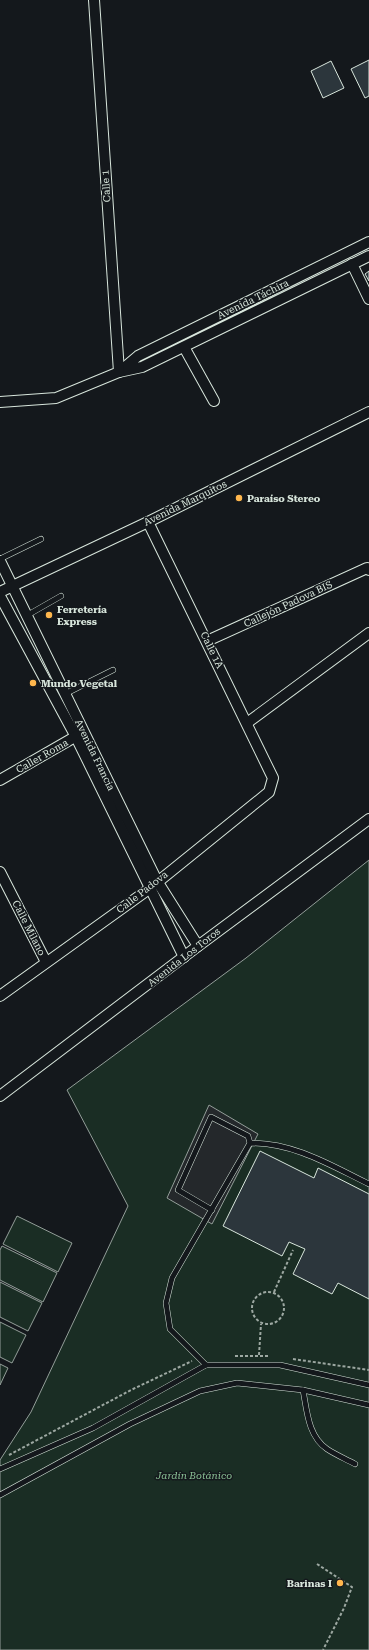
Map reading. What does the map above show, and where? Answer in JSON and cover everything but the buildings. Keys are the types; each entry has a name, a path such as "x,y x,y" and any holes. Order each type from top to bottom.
{"street":[{"name":"Calle 1","path":"94,0 119,372"},
{"name":"Avenida Táchira","path":"119,372 138,356 369,242"},
{"path":"0,402 56,398 119,372 142,367 369,256"},
{"path":"352,264 369,299"},
{"path":"184,347 214,401"},
{"name":"Avenida Marquitos","path":"0,592 148,522 369,412"},
{"name":"Calle 1A","path":"148,522 274,778"},
{"name":"Avenida Francia","path":"0,560 65,694 80,735 149,889 184,958"},
{"name":"Callejón Padova BIS","path":"207,641 367,568 369,570"},
{"name":"Avenida Francia","path":"0,596 80,735 157,881 198,946"},
{"path":"247,723 369,632"},
{"name":"Caller Roma","path":"0,780 80,735"},
{"name":"Calle Padova","path":"0,996 149,889 269,792 274,778"},
{"name":"Avenida Los Toros","path":"0,1096 369,819"},
{"name":"Calle Milano","path":"0,872 46,962"}],"lane":[{"path":"0,560 41,539"},
{"path":"26,616 61,596"},
{"path":"65,694 113,670"},
{"path":"206,1365 170,1329 166,1303 172,1278 212,1210 250,1143 248,1136 211,1117 178,1190 212,1210"},
{"path":"250,1143 272,1144 293,1148 369,1184"},
{"path":"0,1469 93,1428 206,1365 280,1365 369,1385"},
{"path":"0,1498 2,1494 130,1424 200,1391 237,1383 303,1390 369,1405"},
{"path":"303,1390 309,1424 315,1436 326,1449 355,1464"}],"path":[{"path":"274,1292 293,1250"},
{"path":"274,1292 279,1296 284,1304 283,1315 275,1323 270,1325 262,1324 253,1316 251,1307 260,1293 274,1292"},
{"path":"259,1355 262,1324"},
{"path":"317,1564 352,1587 344,1608 323,1650"}],"green space":[{"name":"Jardín Botánico","path":"369,860 369,1650 0,1650 0,1460 31,1412 128,1206 67,1090 246,958"},
{"path":"17,1216 72,1243 58,1272 3,1244"},
{"path":"2,1246 57,1273 43,1302 0,1280 0,1250"},
{"path":"0,1282 42,1303 28,1331 0,1317"},
{"path":"0,1322 26,1335 12,1363 0,1357"},
{"path":"0,1364 8,1368 0,1385"}],"shaded area":[{"path":"209,1105 258,1134 212,1224 167,1198"}],"place":[{"name":"Paraíso Stereo","path":"239,498"},
{"name":"Ferretería Express","path":"49,615"},
{"name":"Mundo Vegetal","path":"33,683"},
{"name":"Barinas I","path":"340,1583"}]}
